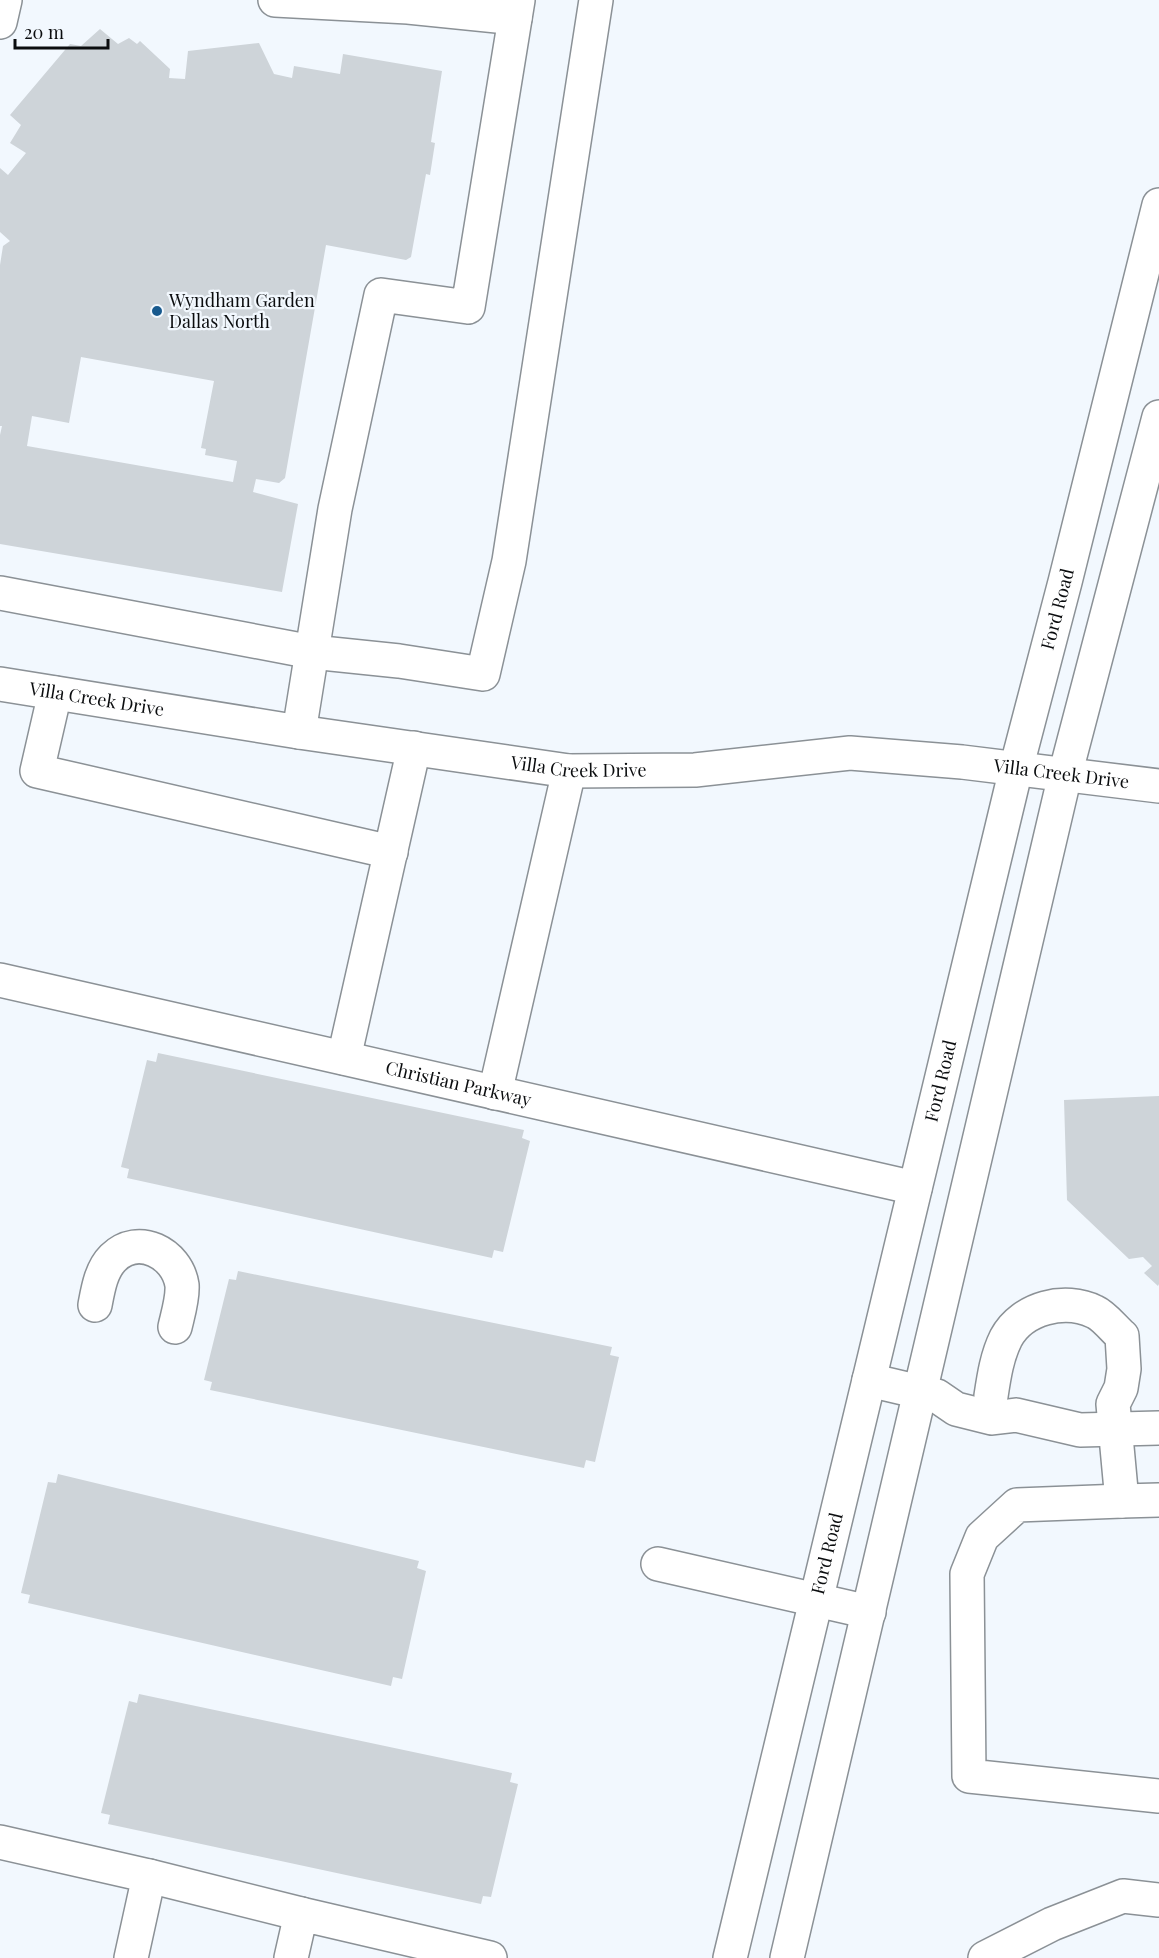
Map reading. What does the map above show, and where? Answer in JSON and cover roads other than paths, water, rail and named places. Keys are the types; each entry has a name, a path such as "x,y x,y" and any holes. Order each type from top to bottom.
{"street":[{"path":"0,22 5,0"},
{"path":"275,0 408,7 517,9 468,308 381,295 335,509 299,732"},
{"path":"0,593 312,652 399,661 483,674 509,561 596,0"},
{"name":"Ford Road","path":"730,1958 1016,769 1159,206"},
{"path":"787,1958 868,1612 929,1394 1065,775 1150,492 1159,417"},
{"name":"Villa Creek Drive","path":"0,684 299,732 569,771 695,770 850,753 1159,786"},
{"path":"55,693 37,771 391,852"},
{"path":"344,1058 414,748"},
{"path":"495,1093 569,771"},
{"name":"Christian Parkway","path":"0,980 915,1188"},
{"path":"95,1305 99,1284 106,1267 114,1257 128,1247 140,1246 155,1249 169,1260 178,1272 182,1287 175,1327"},
{"path":"1003,1406 997,1363 1007,1336 1024,1318 1047,1307 1069,1305 1096,1312 1122,1336 1124,1369 1121,1388 1113,1404 1122,1501"},
{"path":"869,1380 929,1394 956,1409 992,1418 1003,1406"},
{"path":"1003,1406 1080,1430 1159,1428"},
{"path":"1159,1500 1017,1505 982,1537 968,1574 969,1776 1159,1796"},
{"path":"658,1564 868,1612"},
{"path":"0,1842 490,1958"},
{"path":"131,1958 149,1876"},
{"path":"984,1958 1052,1924 1124,1896 1159,1900"},
{"path":"291,1958 301,1914"}],"place":[{"name":"Wyndham Garden Dallas North","path":"157,311"}]}
